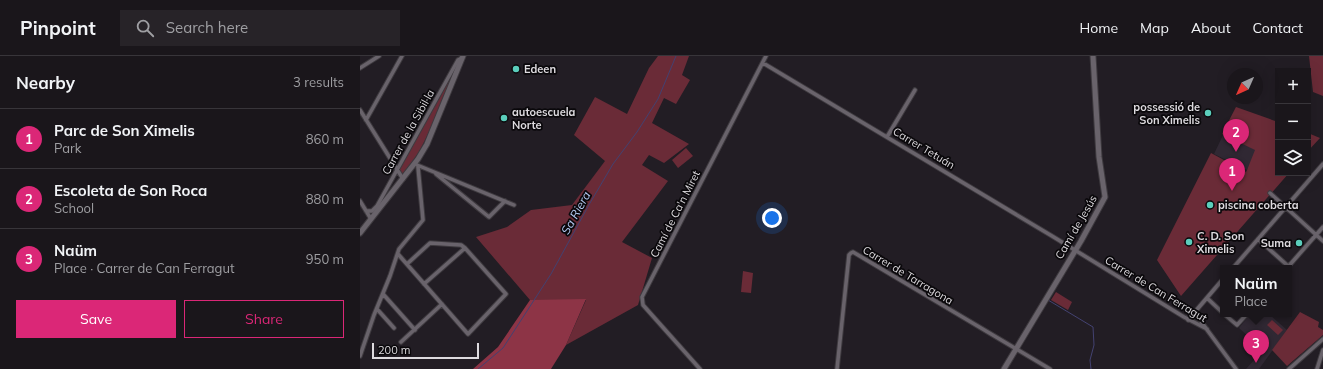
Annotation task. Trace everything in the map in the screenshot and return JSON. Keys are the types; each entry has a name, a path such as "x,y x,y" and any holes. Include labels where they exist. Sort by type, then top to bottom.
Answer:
{"street":[{"path":"360,68 380,56"},
{"path":"366,120 402,56"},
{"name":"Camí de Ca'n Miret","path":"700,369 643,305 642,297 766,56"},
{"name":"Camí de Jesús","path":"1004,369 1104,202 1105,197 1099,158 1093,56"},
{"path":"360,233 403,179 417,165 462,57"},
{"name":"Carrer de la Sibil·la","path":"366,212 372,211 376,206 458,60 462,57"},
{"name":"Carrer Tetuán","path":"762,63 1075,250"},
{"path":"887,137 915,90"},
{"path":"360,110 403,179"},
{"path":"1236,265 1323,164"},
{"path":"417,165 514,205"},
{"path":"360,356 399,249 423,220 417,165"},
{"path":"433,172 489,217 505,201"},
{"path":"1270,193 1323,241"},
{"path":"360,201 371,219"},
{"path":"1290,265 1323,227"},
{"path":"1258,239 1286,265"},
{"path":"398,254 468,334 506,294 461,245 430,243 407,264"},
{"path":"424,284 465,248"},
{"name":"Carrer de Can Ferragut","path":"1075,250 1188,320 1207,329"},
{"name":"Carrer de Tarragona","path":"837,369 849,255 853,252 1016,349"},
{"path":"1188,320 1220,283"},
{"path":"383,294 414,330"},
{"path":"1207,298 1220,309"},
{"path":"401,342 442,304"},
{"path":"377,309 394,328"},
{"name":"Carrer de Can Ferragut","path":"1194,312 1236,369"},
{"path":"1228,317 1237,325 1244,317"},
{"path":"1289,369 1323,339"},
{"path":"1016,349 1050,369"},
{"path":"1317,369 1323,350"}],"shaded area":[{"path":"658,56 689,56 682,75 690,80 676,104 664,98 652,123 689,144 664,163 649,155 642,165 668,181 622,242 652,258 638,305 566,345 586,300 530,300 476,237 507,227 531,210 572,205 605,161 574,135 595,97 627,114 649,68"},
{"path":"1309,56 1323,56 1323,96 1313,92"},
{"path":"454,70 433,124 419,152 402,176 398,171"},
{"path":"1236,107 1275,121 1275,176 1286,176 1181,296 1157,260 1211,153 1246,172 1255,150 1222,134"},
{"path":"1224,133 1257,149 1247,170 1214,154"},
{"path":"1311,134 1320,138 1311,148"},
{"path":"686,148 693,156 678,168 672,160"},
{"path":"743,271 753,273 751,293 741,292"},
{"path":"1056,292 1072,302 1068,310 1051,300"},
{"path":"586,299 566,345 551,369 473,369 498,347 530,300"},
{"path":"1300,312 1319,322 1318,327 1323,330 1323,335 1287,366 1272,350"},
{"path":"1248,317 1272,317 1287,330 1259,369 1246,369 1263,350 1239,328"},
{"path":"1272,320 1283,330 1278,335 1267,325"}],"waterway":[{"name":"Sa Riera","path":"478,369 503,348 551,274 613,164 637,132 658,99 676,56"},
{"path":"1048,300 1093,327 1094,345 1090,360 1091,369"}],"place":[{"name":"Edeen","path":"516,69"},
{"name":"possessió de Son Ximelis","path":"1208,113"},
{"name":"autoescuela Norte","path":"504,118"},
{"name":"Escoleta de Son Roca","path":"1236,152"},
{"name":"Parc de Son Ximelis","path":"1232,191"},
{"name":"piscina coberta","path":"1210,205"},
{"name":"C. D. Son Ximelis","path":"1189,242"},
{"name":"Suma","path":"1299,243"},
{"name":"Naüm","path":"1256,363"}]}
